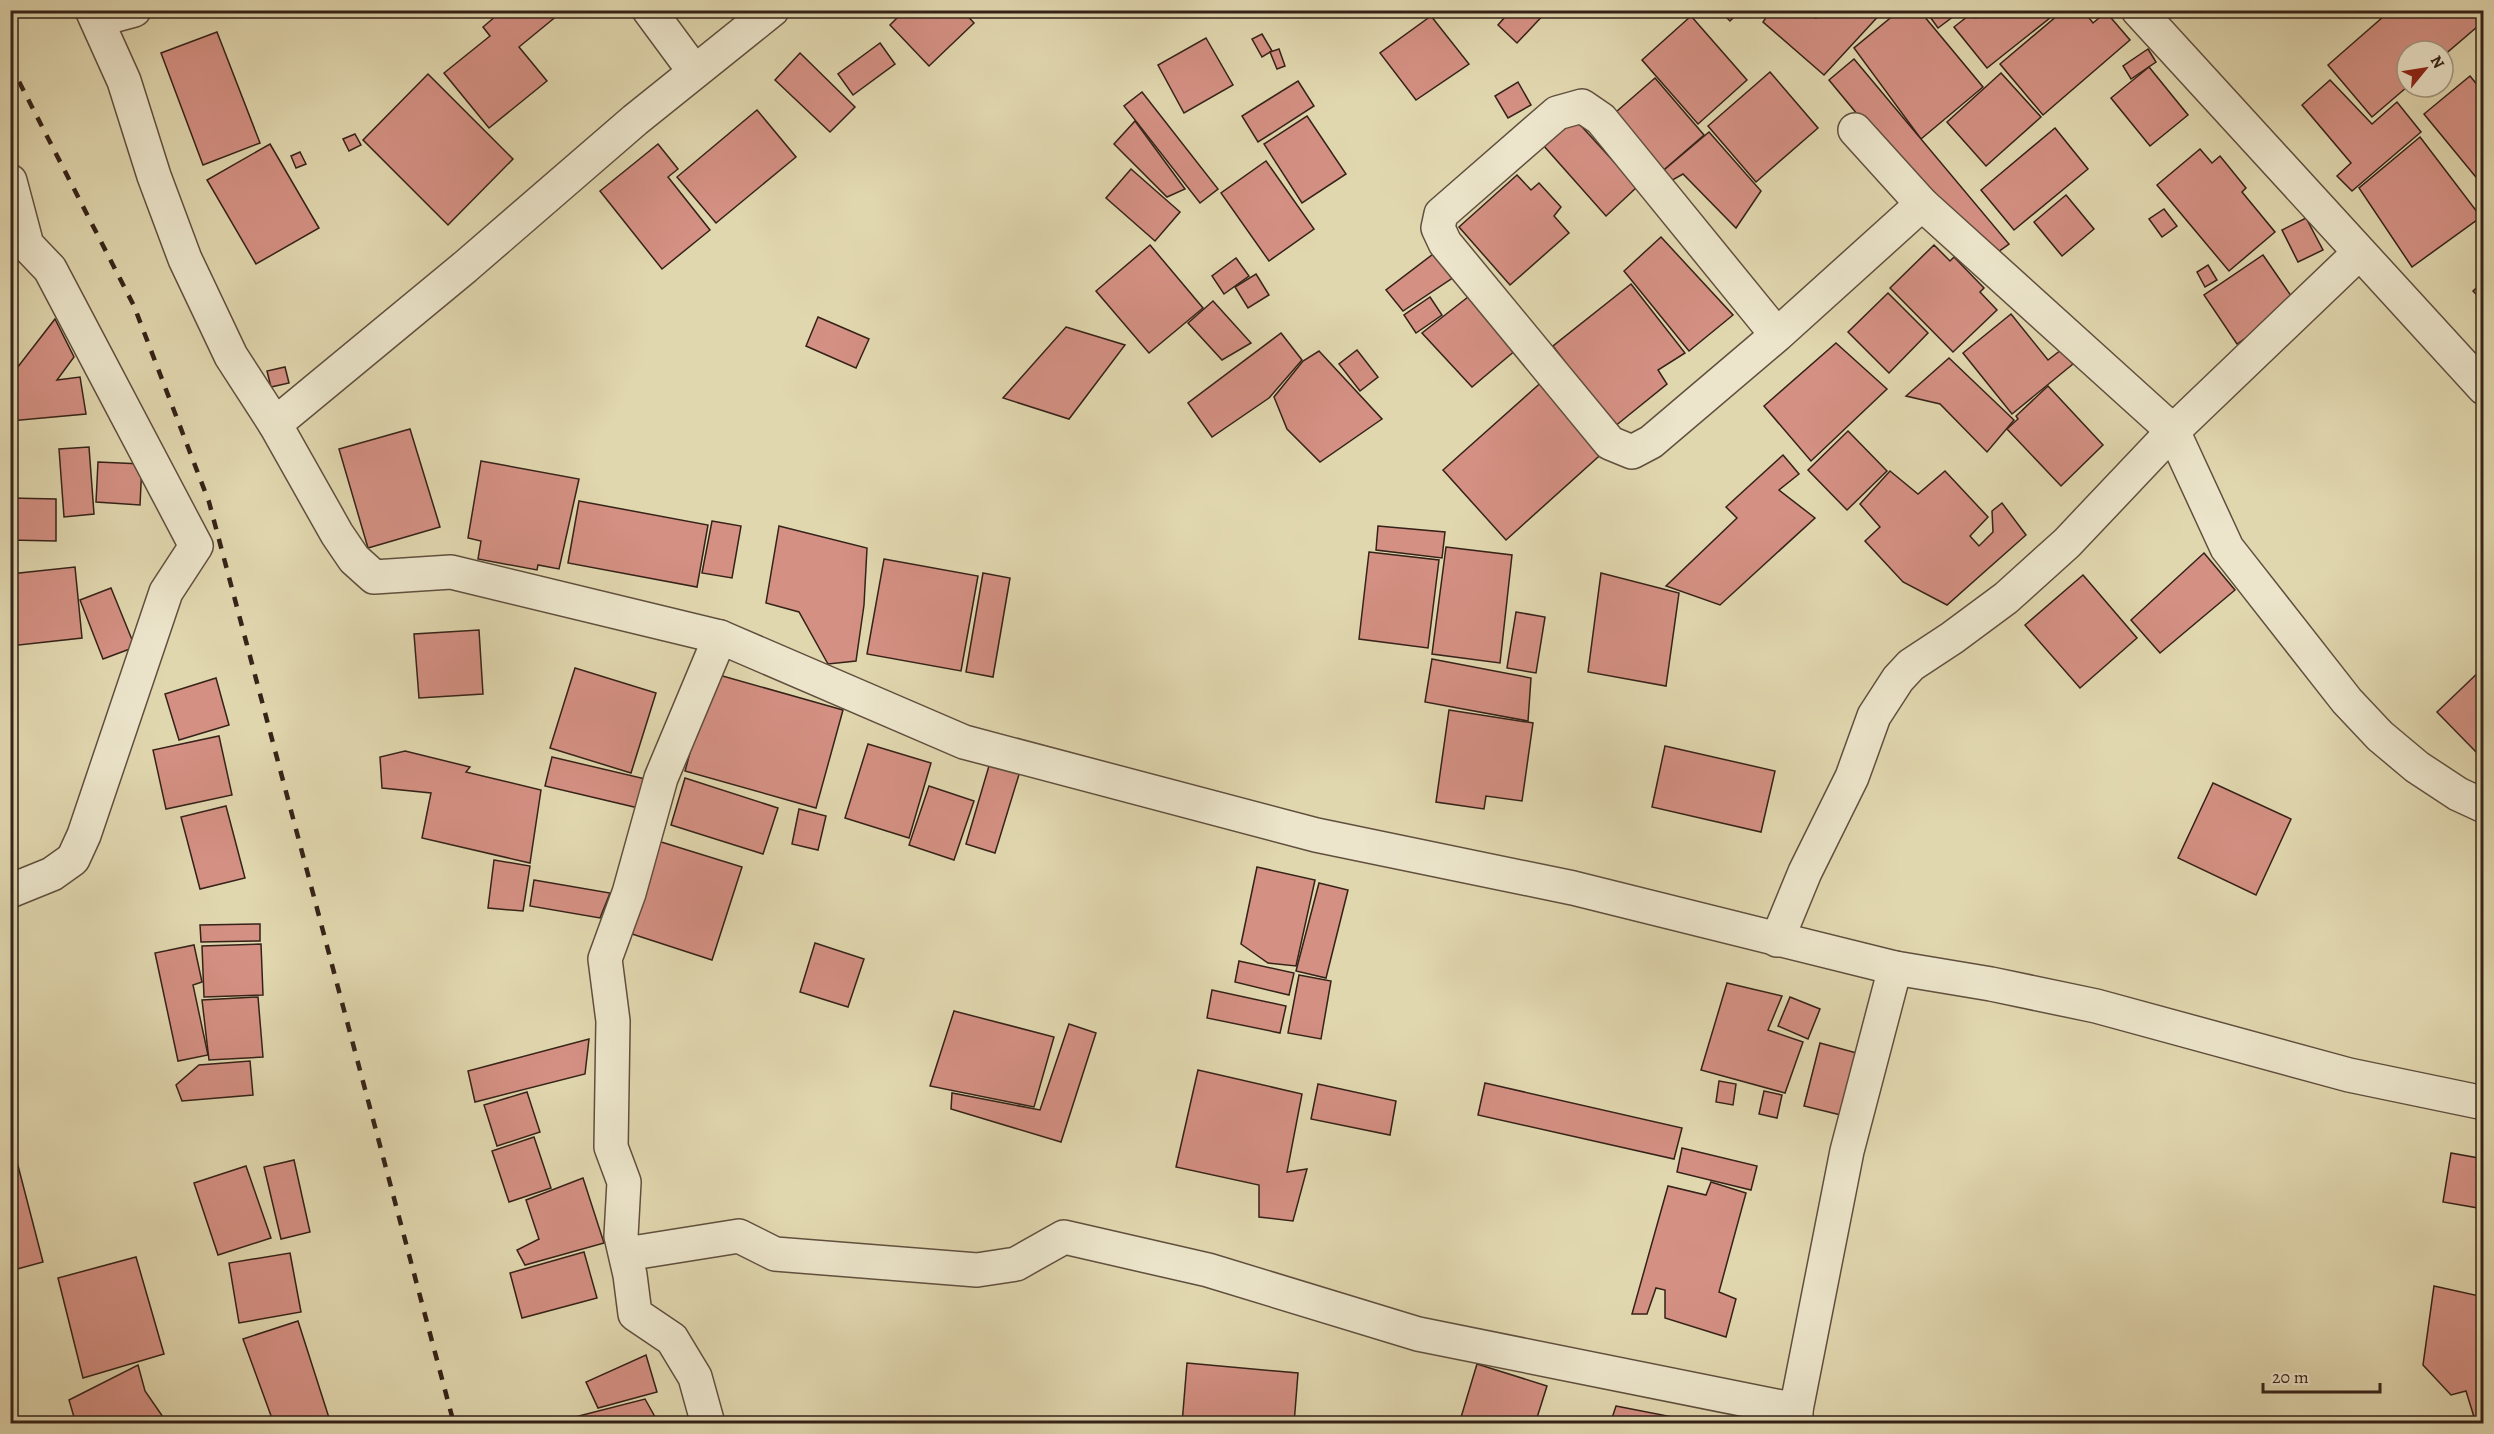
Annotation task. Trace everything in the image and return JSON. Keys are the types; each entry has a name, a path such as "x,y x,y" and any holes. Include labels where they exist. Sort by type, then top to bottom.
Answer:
{"street":[{"path":"134,10 94,15 124,81 154,176 184,259 231,356 275,424 337,534 354,559 374,577 451,572 720,637 963,742 1316,835 1574,888 1895,968 1991,984 2096,1006 2349,1076 2484,1103"},
{"path":"649,10 694,71"},
{"path":"275,424 465,267 694,71 772,10"},
{"path":"2138,10 2484,388"},
{"path":"1777,335 1601,119 1582,106 1557,113 1441,213 1438,228 1445,243 1610,443 1632,452 1651,442 1777,335 1922,204"},
{"path":"1855,130 1922,204 2173,431 2227,548 2347,700 2380,736 2417,767 2458,794 2484,806"},
{"path":"10,181 27,244 50,269 196,546 166,592 84,835 73,859 52,874 10,891"},
{"path":"1777,940 1805,872 1852,777 1874,716 1898,679 1911,665 2006,598 2067,543 2173,431 2359,253"},
{"path":"708,1424 695,1377 672,1339 635,1314 621,1236 624,1182 611,1147 613,1022 605,959 629,893 661,778 720,637"},
{"path":"626,1254 739,1236 775,1254 978,1270 1016,1264 1064,1237 1208,1270 1418,1334 1796,1417 1847,1151 1895,968"}],"building":[{"path":"503,10 564,10 519,47 547,81 489,128 444,73 490,36 483,27"},
{"path":"905,10 962,10 974,23 929,66 890,25"},
{"path":"1511,10 1548,10 1517,43 1498,25"},
{"path":"1719,10 1741,10 1730,21"},
{"path":"1771,10 1799,10 1816,18 1825,10 1884,10 1824,75 1763,22"},
{"path":"1900,10 1919,10 1983,87 1921,139 1854,48"},
{"path":"1925,10 1962,10 1938,28"},
{"path":"1985,10 2060,10 1987,68 1954,27 1972,13 1976,18"},
{"path":"2064,10 2083,10 2093,23 2106,12 2130,40 2043,115 2000,64"},
{"path":"2391,10 2484,10 2484,21 2455,46 2455,39 2395,39 2395,97 2372,117 2328,65"},
{"path":"1431,16 1469,64 1416,100 1380,53"},
{"path":"1691,16 1747,80 1698,124 1642,60"},
{"path":"217,32 260,143 203,165 161,53"},
{"path":"1262,34 1272,51 1262,57 1252,39"},
{"path":"1206,38 1233,85 1184,113 1158,65"},
{"path":"880,43 895,64 853,95 838,74"},
{"path":"1279,49 1285,66 1277,69 1270,52"},
{"path":"2148,49 2156,62 2131,79 2123,66"},
{"path":"800,53 855,107 830,132 775,80"},
{"path":"1854,59 2009,244 1987,260 1901,167 1829,80"},
{"path":"2149,67 2188,115 2150,146 2111,98"},
{"path":"1770,72 1818,128 1756,182 1708,126"},
{"path":"2001,73 2041,117 1986,166 1947,122"},
{"path":"428,74 513,159 448,225 363,140"},
{"path":"2470,76 2484,93 2484,187 2424,114 2442,99 2455,99 2455,88"},
{"path":"1655,78 1704,135 1658,175 1609,118"},
{"path":"2330,80 2372,124 2397,102 2421,132 2352,191 2337,176 2351,163 2302,105"},
{"path":"1298,81 1314,106 1258,142 1242,116"},
{"path":"1518,82 1531,105 1508,118 1495,96"},
{"path":"1142,92 1218,189 1200,203 1124,106"},
{"path":"757,110 796,157 716,223 677,177"},
{"path":"1307,116 1346,174 1302,203 1264,144"},
{"path":"1573,117 1637,187 1606,216 1543,145"},
{"path":"1135,121 1185,189 1167,197 1114,144"},
{"path":"2055,128 2088,169 2014,230 1981,190"},
{"path":"1709,132 1761,191 1736,228 1683,174 1669,182 1664,170"},
{"path":"355,134 361,145 349,151 343,139"},
{"path":"2420,137 2481,217 2412,267 2359,188"},
{"path":"270,144 319,228 256,264 207,180"},
{"path":"658,144 678,169 668,177 710,230 662,269 600,191"},
{"path":"2200,149 2212,163 2220,156 2246,188 2242,192 2275,232 2229,271 2157,185"},
{"path":"300,152 306,164 296,168 291,156"},
{"path":"1266,161 1314,229 1269,261 1221,193"},
{"path":"1131,169 1180,212 1155,241 1106,198"},
{"path":"1517,175 1531,190 1539,183 1561,207 1554,216 1569,233 1510,285 1459,227"},
{"path":"2066,195 2094,229 2062,256 2034,222"},
{"path":"2164,209 2177,226 2162,237 2149,219"},
{"path":"2306,218 2323,250 2298,262 2282,230"},
{"path":"1661,237 1733,315 1689,351 1624,271"},
{"path":"1150,245 1203,308 1149,353 1096,291"},
{"path":"1934,245 1950,261 1954,257 1984,288 1980,292 1997,310 1953,352 1890,288"},
{"path":"1441,248 1463,271 1403,311 1386,290"},
{"path":"2263,255 2296,303 2237,344 2204,295"},
{"path":"1236,258 1249,276 1224,294 1212,276"},
{"path":"2208,265 2217,280 2205,287 2197,272"},
{"path":"1256,274 1269,295 1248,308 1235,287"},
{"path":"2484,281 2484,302 2473,291"},
{"path":"1631,284 1685,353 1658,370 1667,384 1614,427 1553,346"},
{"path":"1477,290 1523,344 1472,387 1422,333"},
{"path":"1888,293 1928,333 1889,373 1848,332"},
{"path":"1430,297 1442,315 1416,333 1404,315"},
{"path":"1213,301 1251,343 1222,360 1188,323"},
{"path":"2011,314 2048,360 2061,350 2073,364 2012,414 1963,353"},
{"path":"818,317 869,339 856,368 806,346"},
{"path":"55,319 74,357 57,380 80,377 86,414 10,421 10,377"},
{"path":"1066,327 1125,345 1069,419 1003,398"},
{"path":"1281,333 1302,360 1269,398 1212,437 1188,403"},
{"path":"1836,343 1887,389 1811,461 1764,406"},
{"path":"1357,350 1378,377 1360,391 1339,364"},
{"path":"1319,351 1382,419 1320,462 1287,429 1274,397 1303,361"},
{"path":"1949,358 2014,420 1987,452 1940,404 1906,396"},
{"path":"285,367 289,383 271,387 267,371"},
{"path":"1545,379 1607,449 1506,540 1443,470"},
{"path":"2048,386 2103,445 2061,486 2007,429 2018,419 2016,416"},
{"path":"410,429 440,527 368,548 339,449"},
{"path":"1848,431 1887,471 1847,510 1808,470"},
{"path":"89,447 94,514 64,517 59,449"},
{"path":"1783,455 1799,474 1779,490 1815,518 1720,605 1666,586 1737,518 1726,507"},
{"path":"481,461 579,479 559,569 538,565 537,570 478,559 481,541 468,538"},
{"path":"98,462 142,464 140,505 96,502"},
{"path":"1890,471 1918,494 1945,471 1988,517 1970,536 1979,546 1993,532 1992,511 2002,503 2026,535 1947,605 1903,582 1865,541 1880,527 1860,504"},
{"path":"10,498 56,499 56,541 10,540"},
{"path":"579,501 708,525 697,587 568,563"},
{"path":"712,521 741,526 732,578 702,573"},
{"path":"779,526 867,548 864,605 856,661 828,664 799,612 766,603"},
{"path":"1378,526 1445,532 1442,558 1376,550"},
{"path":"1446,547 1512,555 1500,663 1432,654"},
{"path":"1369,552 1439,560 1428,648 1359,639"},
{"path":"2204,553 2235,590 2160,653 2131,620"},
{"path":"884,559 978,576 961,671 867,654"},
{"path":"75,567 82,638 10,646 10,574"},
{"path":"983,573 1010,578 993,677 966,672"},
{"path":"1601,573 1679,593 1666,686 1588,672"},
{"path":"2083,575 2137,638 2080,688 2025,625"},
{"path":"111,588 135,647 103,659 80,600"},
{"path":"1516,612 1545,617 1536,673 1507,668"},
{"path":"479,630 483,694 419,698 414,634"},
{"path":"1432,659 1531,678 1528,721 1425,702"},
{"path":"2484,667 2484,749 2478,754 2437,712"},
{"path":"575,668 656,693 631,773 550,748"},
{"path":"712,673 843,710 816,808 685,771"},
{"path":"216,678 229,725 179,740 165,694"},
{"path":"1449,710 1533,723 1522,801 1486,796 1484,809 1436,802"},
{"path":"219,736 232,795 166,809 153,750"},
{"path":"868,744 931,763 909,838 845,818"},
{"path":"1665,746 1775,771 1761,832 1652,807"},
{"path":"405,751 470,767 466,772 541,790 530,863 422,838 431,793 382,788 380,757"},
{"path":"552,757 654,781 647,810 545,786"},
{"path":"2484,757 2484,772 2477,765"},
{"path":"991,759 1021,768 995,853 966,844"},
{"path":"685,778 778,808 763,854 671,825"},
{"path":"2213,783 2291,819 2256,895 2178,858"},
{"path":"929,786 974,801 954,860 909,845"},
{"path":"226,806 245,878 200,889 181,817"},
{"path":"799,809 826,816 818,850 792,844"},
{"path":"658,841 742,867 712,960 629,933"},
{"path":"494,860 530,866 523,911 488,908"},
{"path":"1257,867 1315,880 1296,966 1268,963 1241,944"},
{"path":"534,880 610,893 600,918 530,906"},
{"path":"1319,883 1348,890 1326,978 1296,971"},
{"path":"260,924 260,941 201,942 200,925"},
{"path":"815,943 864,959 848,1007 800,992"},
{"path":"261,944 263,995 204,997 202,946"},
{"path":"194,945 202,982 193,985 208,1055 178,1061 155,953"},
{"path":"1239,961 1294,973 1289,995 1235,982"},
{"path":"1299,975 1331,981 1321,1039 1288,1033"},
{"path":"1727,983 1782,996 1768,1030 1803,1042 1785,1093 1701,1070"},
{"path":"1212,990 1286,1006 1280,1033 1207,1018"},
{"path":"258,997 263,1057 209,1060 202,1000"},
{"path":"1790,997 1820,1009 1808,1039 1778,1026"},
{"path":"954,1011 1054,1037 1034,1107 930,1086"},
{"path":"1069,1024 1096,1033 1061,1142 951,1109 952,1093 1040,1110"},
{"path":"589,1039 585,1074 475,1102 468,1071"},
{"path":"1820,1043 1864,1055 1849,1117 1804,1106"},
{"path":"250,1061 253,1095 182,1101 176,1085 199,1065"},
{"path":"1198,1070 1302,1094 1287,1172 1307,1169 1293,1221 1259,1217 1259,1185 1176,1167"},
{"path":"1719,1081 1736,1084 1733,1105 1716,1102"},
{"path":"1485,1083 1682,1128 1674,1159 1478,1115"},
{"path":"1318,1084 1396,1101 1390,1135 1311,1119"},
{"path":"1764,1091 1782,1095 1777,1118 1759,1114"},
{"path":"527,1092 540,1132 497,1146 484,1105"},
{"path":"534,1137 551,1188 509,1202 492,1151"},
{"path":"1682,1148 1757,1166 1751,1190 1677,1172"},
{"path":"2451,1153 2484,1159 2484,1209 2443,1202"},
{"path":"16,1158 43,1262 10,1271 10,1160"},
{"path":"294,1160 310,1232 281,1239 264,1167"},
{"path":"246,1166 271,1238 218,1255 194,1183"},
{"path":"583,1178 604,1243 525,1265 517,1250 539,1239 526,1200"},
{"path":"1711,1182 1746,1193 1719,1292 1736,1299 1726,1337 1665,1318 1665,1290 1656,1288 1647,1314 1632,1314 1668,1186 1706,1195"},
{"path":"584,1252 597,1298 522,1318 510,1273"},
{"path":"290,1253 301,1312 239,1323 229,1263"},
{"path":"136,1257 164,1354 83,1378 58,1278"},
{"path":"2434,1286 2484,1297 2484,1417 2474,1417 2466,1391 2451,1395 2423,1365"},
{"path":"298,1321 331,1424 274,1424 243,1339"},
{"path":"646,1355 657,1392 598,1408 586,1382"},
{"path":"1187,1363 1298,1373 1294,1424 1182,1424"},
{"path":"1477,1364 1547,1386 1535,1424 1459,1424"},
{"path":"138,1365 145,1391 163,1417 148,1424 76,1424 69,1400"},
{"path":"645,1399 659,1424 574,1424 571,1418"},
{"path":"1616,1406 1683,1419 1682,1424 1610,1424"}],"railway":[{"path":"10,64 134,306 209,502 454,1424"}]}
